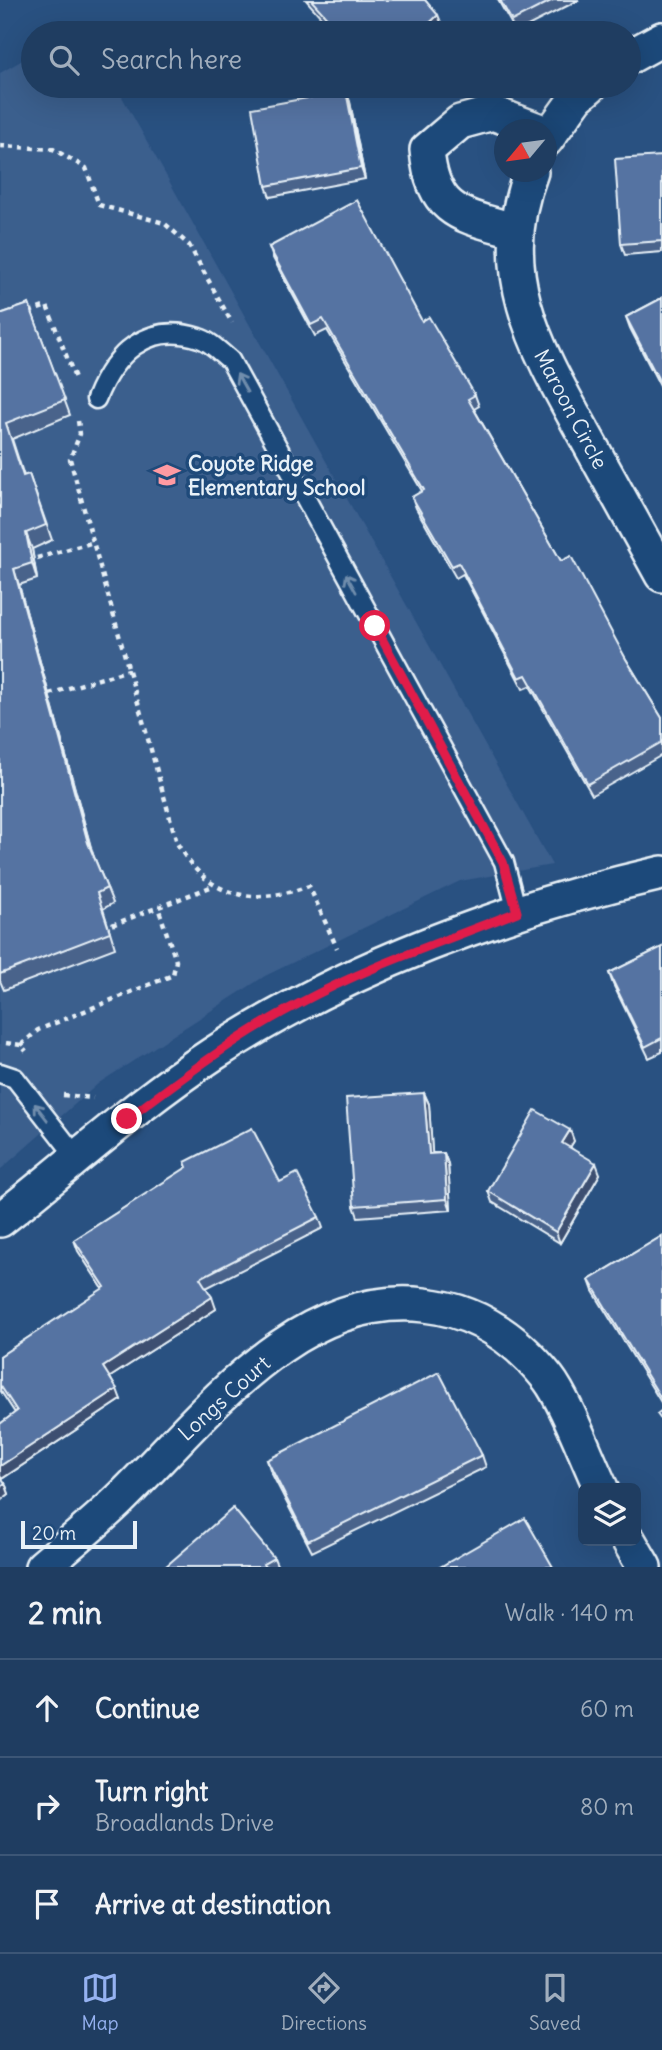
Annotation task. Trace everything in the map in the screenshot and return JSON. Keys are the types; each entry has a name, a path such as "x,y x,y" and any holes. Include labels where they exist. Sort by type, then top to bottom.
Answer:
{"street":[{"path":"641,50 662,38"},
{"path":"557,120 576,98"},
{"path":"508,119 493,113 460,122 427,150 434,183 446,204 458,215 517,232"},
{"name":"Maroon Circle","path":"529,182 517,232 517,276 527,323 545,363 662,575"},
{"path":"0,1220 212,1055 300,1002 412,953 517,912 599,887 662,873"},
{"name":"Longs Court","path":"45,1566 117,1501 212,1405 262,1360 320,1323 363,1307 405,1303 445,1307 484,1322 520,1346 550,1381 599,1483"},
{"path":"632,1546 644,1567"}],"lane":[{"path":"96,399 107,371 131,346 166,332 202,338 230,360 503,862 517,912"},
{"path":"0,1073 15,1078 78,1159"}],"path":[{"path":"23,314 47,306 78,386"},
{"path":"77,417 80,434 70,458 177,843 189,865 214,886 243,897 279,897 309,886 337,948"},
{"path":"37,558 94,542"},
{"path":"49,694 129,670"},
{"path":"113,925 214,886"},
{"path":"21,1045 38,1030 173,975 176,961 158,907"}],"shaded area":[{"name":"Coyote Ridge Elementary School","path":"21,61 21,98 123,98 552,865 460,881 265,976 99,1083 0,1170 0,73"}],"building":[{"path":"311,0 425,0 438,15 432,21 330,21"},
{"path":"500,0 553,0 512,21"},
{"path":"307,98 347,98 361,168 266,186 252,108"},
{"path":"662,156 662,241 621,244 615,159"},
{"path":"357,200 422,321 429,317 475,395 468,399 561,561 571,556 626,659 662,718 662,742 588,784 526,675 519,678 459,563 452,566 412,497 424,490 323,319 311,325 269,247"},
{"path":"662,298 662,386 626,317"},
{"path":"29,304 65,400 6,423 23,476 29,474 46,525 26,533 32,563 14,569 88,843 107,888 97,893 110,932 0,974 0,314"},
{"path":"662,947 662,1038 645,1047 609,973"},
{"path":"424,1093 429,1154 444,1153 447,1199 354,1206 346,1098"},
{"path":"535,1110 570,1130 562,1143 596,1163 556,1232 488,1191"},
{"path":"252,1128 280,1182 297,1173 319,1217 200,1278 212,1297 103,1367 117,1389 0,1466 0,1424 17,1411 0,1385 0,1356 105,1287 74,1240 187,1167 185,1162"},
{"path":"662,1236 662,1400 589,1280"},
{"path":"439,1372 482,1455 308,1541 267,1460"},
{"path":"233,1508 274,1558 263,1564 265,1567 165,1567"},
{"path":"525,1518 553,1567 440,1567"}],"place":[{"name":"Coyote Ridge Elementary School","path":"167,475"}],"route":[{"path":"127,1119 212,1055 300,1002 412,953 517,912 503,862 375,626"}]}
